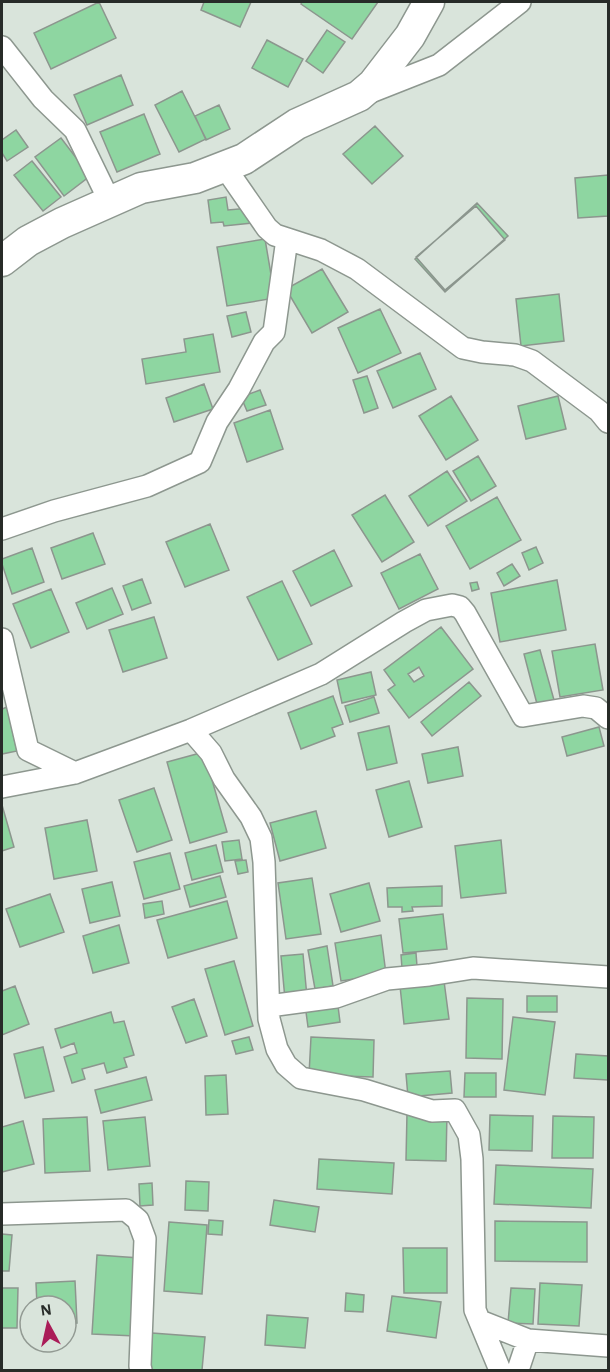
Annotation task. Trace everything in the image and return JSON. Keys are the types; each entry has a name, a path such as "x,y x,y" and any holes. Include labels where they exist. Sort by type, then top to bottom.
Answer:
{"street":[{"path":"359,96 373,84 404,44 429,2"},
{"path":"2,261 28,241 62,223 141,188 195,178 244,159 297,124 359,96 439,65 520,2"},
{"path":"2,47 43,99 75,130 110,202"},
{"path":"224,166 267,228 275,235 321,250 357,269 463,348 515,355 532,361 599,411 609,423"},
{"path":"2,529 54,511 147,486 200,462 217,422 239,389 264,342 274,332 287,239"},
{"path":"2,787 75,773 191,730 321,674 426,610 452,605 460,607 465,613 523,716 583,706 596,708 609,718"},
{"path":"2,639 28,750 75,773"},
{"path":"191,730 211,753 224,778 251,817 261,838 264,862 269,1019 277,1049 286,1065 301,1078 364,1090 432,1111 455,1110 469,1135 472,1159 475,1310 500,1371"},
{"path":"269,1006 336,997 387,979 473,968 609,977"},
{"path":"2,1214 126,1210 138,1220 146,1239 141,1371"},
{"path":"480,1321 528,1340 609,1347"},
{"path":"518,1371 528,1340"}],"building":[{"path":"99,2 116,38 51,69 34,33"},
{"path":"204,2 251,2 240,27 201,10"},
{"path":"302,2 378,2 352,39 301,4"},
{"path":"327,30 345,42 323,73 306,61"},
{"path":"267,40 303,59 288,87 252,68"},
{"path":"121,75 133,105 87,125 74,95"},
{"path":"182,91 206,139 179,152 155,105"},
{"path":"219,105 230,129 206,140 195,116"},
{"path":"144,114 160,154 117,172 100,132"},
{"path":"375,126 403,156 372,184 343,154"},
{"path":"16,130 28,147 7,161 2,153 2,140"},
{"path":"61,138 90,176 64,196 35,157"},
{"path":"32,161 61,197 43,211 14,175"},
{"path":"608,175 608,216 578,218 575,178"},
{"path":"226,197 228,210 250,208 252,223 224,226 223,222 211,223 208,200"},
{"path":"477,203 508,236 445,292 415,259"},
{"path":"476,206 505,240 445,290 416,257"},
{"path":"265,239 275,298 227,306 217,247"},
{"path":"322,269 348,312 312,333 286,289"},
{"path":"559,294 564,341 521,346 516,299"},
{"path":"380,309 401,353 358,373 338,328"},
{"path":"246,312 251,332 232,337 227,316"},
{"path":"213,334 220,372 146,384 142,359 186,352 184,339"},
{"path":"420,353 436,389 393,408 377,371"},
{"path":"367,376 378,408 364,413 353,380"},
{"path":"204,384 213,409 174,422 166,398"},
{"path":"260,390 266,405 247,411 241,397"},
{"path":"451,396 478,440 446,460 419,416"},
{"path":"558,396 566,429 526,439 518,406"},
{"path":"270,410 283,449 247,462 234,423"},
{"path":"478,456 496,486 471,501 453,471"},
{"path":"447,471 467,501 428,526 409,496"},
{"path":"385,495 414,542 382,562 352,515"},
{"path":"497,497 521,540 470,569 446,526"},
{"path":"210,524 229,570 185,587 166,542"},
{"path":"93,533 105,564 62,579 51,548"},
{"path":"536,547 543,563 529,570 522,553"},
{"path":"32,548 44,582 12,594 2,559"},
{"path":"334,550 352,586 311,606 293,571"},
{"path":"420,554 438,589 399,609 381,573"},
{"path":"512,564 520,576 504,586 497,573"},
{"path":"142,579 151,603 132,610 123,586"},
{"path":"557,580 566,630 500,642 491,593"},
{"path":"282,581 312,644 278,660 247,597"},
{"path":"477,582 479,589 472,591 470,583"},
{"path":"112,588 123,614 87,629 76,603"},
{"path":"51,589 69,632 31,648 13,604"},
{"path":"154,617 167,658 123,672 109,630"},
{"path":"441,627 473,669 409,718 388,690 395,685 384,670","holes":["419,667 424,676 414,682 408,674"]},
{"path":"595,644 603,690 560,697 552,651"},
{"path":"540,650 554,700 537,704 524,654"},
{"path":"371,672 376,695 342,703 337,680"},
{"path":"469,682 481,696 432,736 421,722"},
{"path":"333,696 343,724 332,728 335,736 301,749 288,713"},
{"path":"374,697 379,713 350,722 345,706"},
{"path":"7,707 17,751 2,754 2,709"},
{"path":"389,726 397,763 367,770 358,733"},
{"path":"599,727 604,746 567,756 562,737"},
{"path":"458,747 463,776 428,783 422,754"},
{"path":"204,752 227,832 190,843 167,762"},
{"path":"409,781 422,827 389,837 376,790"},
{"path":"154,788 172,840 137,852 119,800"},
{"path":"2,805 14,847 2,851"},
{"path":"316,811 326,848 280,861 270,823"},
{"path":"87,820 97,871 54,879 45,828"},
{"path":"239,840 242,859 225,861 222,842"},
{"path":"501,840 506,893 461,898 455,846"},
{"path":"216,845 223,872 192,880 185,853"},
{"path":"170,853 180,889 144,899 134,862"},
{"path":"246,860 248,872 238,874 235,861"},
{"path":"220,876 226,897 190,907 184,886"},
{"path":"312,878 321,934 286,939 278,883"},
{"path":"112,882 120,916 90,923 82,889"},
{"path":"369,883 380,921 341,932 330,894"},
{"path":"442,886 442,906 412,907 413,911 402,912 402,907 388,907 387,888"},
{"path":"50,894 64,932 20,947 6,909"},
{"path":"162,901 164,914 145,918 143,904"},
{"path":"227,901 237,938 168,958 157,920"},
{"path":"443,914 447,949 403,953 399,919"},
{"path":"119,925 129,963 93,973 83,936"},
{"path":"381,935 386,974 341,981 335,943"},
{"path":"327,946 333,986 315,989 308,950"},
{"path":"416,953 417,966 402,968 401,955"},
{"path":"303,954 307,997 285,999 281,956"},
{"path":"234,961 253,1026 225,1035 205,969"},
{"path":"444,981 449,1019 404,1024 400,986"},
{"path":"15,986 29,1024 2,1035 2,991"},
{"path":"527,996 557,996 557,1012 527,1012"},
{"path":"467,998 503,999 502,1059 466,1058"},
{"path":"194,999 207,1036 186,1043 172,1007"},
{"path":"338,1006 340,1022 308,1027 306,1012"},
{"path":"111,1012 114,1023 124,1021 134,1055 124,1058 127,1067 107,1073 104,1063 82,1069 85,1079 72,1083 64,1057 77,1053 74,1043 61,1048 55,1029"},
{"path":"513,1017 555,1022 545,1095 504,1090"},
{"path":"249,1037 253,1050 236,1054 232,1041"},
{"path":"311,1037 374,1040 373,1077 309,1075"},
{"path":"43,1047 54,1091 25,1098 14,1054"},
{"path":"576,1054 608,1056 608,1080 574,1078"},
{"path":"450,1071 452,1093 408,1097 406,1074"},
{"path":"465,1073 496,1073 496,1097 464,1097"},
{"path":"226,1075 228,1114 206,1115 205,1076"},
{"path":"146,1077 152,1100 101,1113 95,1090"},
{"path":"407,1113 447,1113 446,1161 406,1160"},
{"path":"490,1115 533,1116 532,1151 489,1150"},
{"path":"553,1116 594,1117 593,1158 552,1158"},
{"path":"87,1117 90,1171 45,1173 43,1119"},
{"path":"145,1117 150,1166 108,1170 103,1121"},
{"path":"23,1121 34,1164 2,1172 2,1127"},
{"path":"319,1159 394,1163 392,1194 317,1189"},
{"path":"496,1165 593,1169 591,1208 494,1204"},
{"path":"186,1181 209,1182 208,1211 185,1210"},
{"path":"152,1183 153,1205 140,1206 139,1184"},
{"path":"274,1200 319,1207 315,1232 270,1225"},
{"path":"209,1220 223,1221 222,1235 208,1234"},
{"path":"495,1221 587,1222 587,1262 495,1261"},
{"path":"169,1222 207,1225 202,1294 164,1291"},
{"path":"2,1234 12,1235 9,1271 2,1271"},
{"path":"403,1248 447,1248 447,1293 404,1293"},
{"path":"97,1255 140,1258 135,1336 92,1334"},
{"path":"75,1281 76,1294 36,1294 36,1283"},
{"path":"540,1283 582,1285 579,1326 538,1324"},
{"path":"2,1288 18,1288 17,1328 2,1328"},
{"path":"511,1288 535,1289 533,1324 508,1323"},
{"path":"346,1293 364,1295 363,1312 345,1311"},
{"path":"392,1296 441,1302 436,1338 387,1331"},
{"path":"267,1315 308,1318 305,1348 265,1345"},
{"path":"152,1333 205,1337 202,1370 149,1370"}]}
